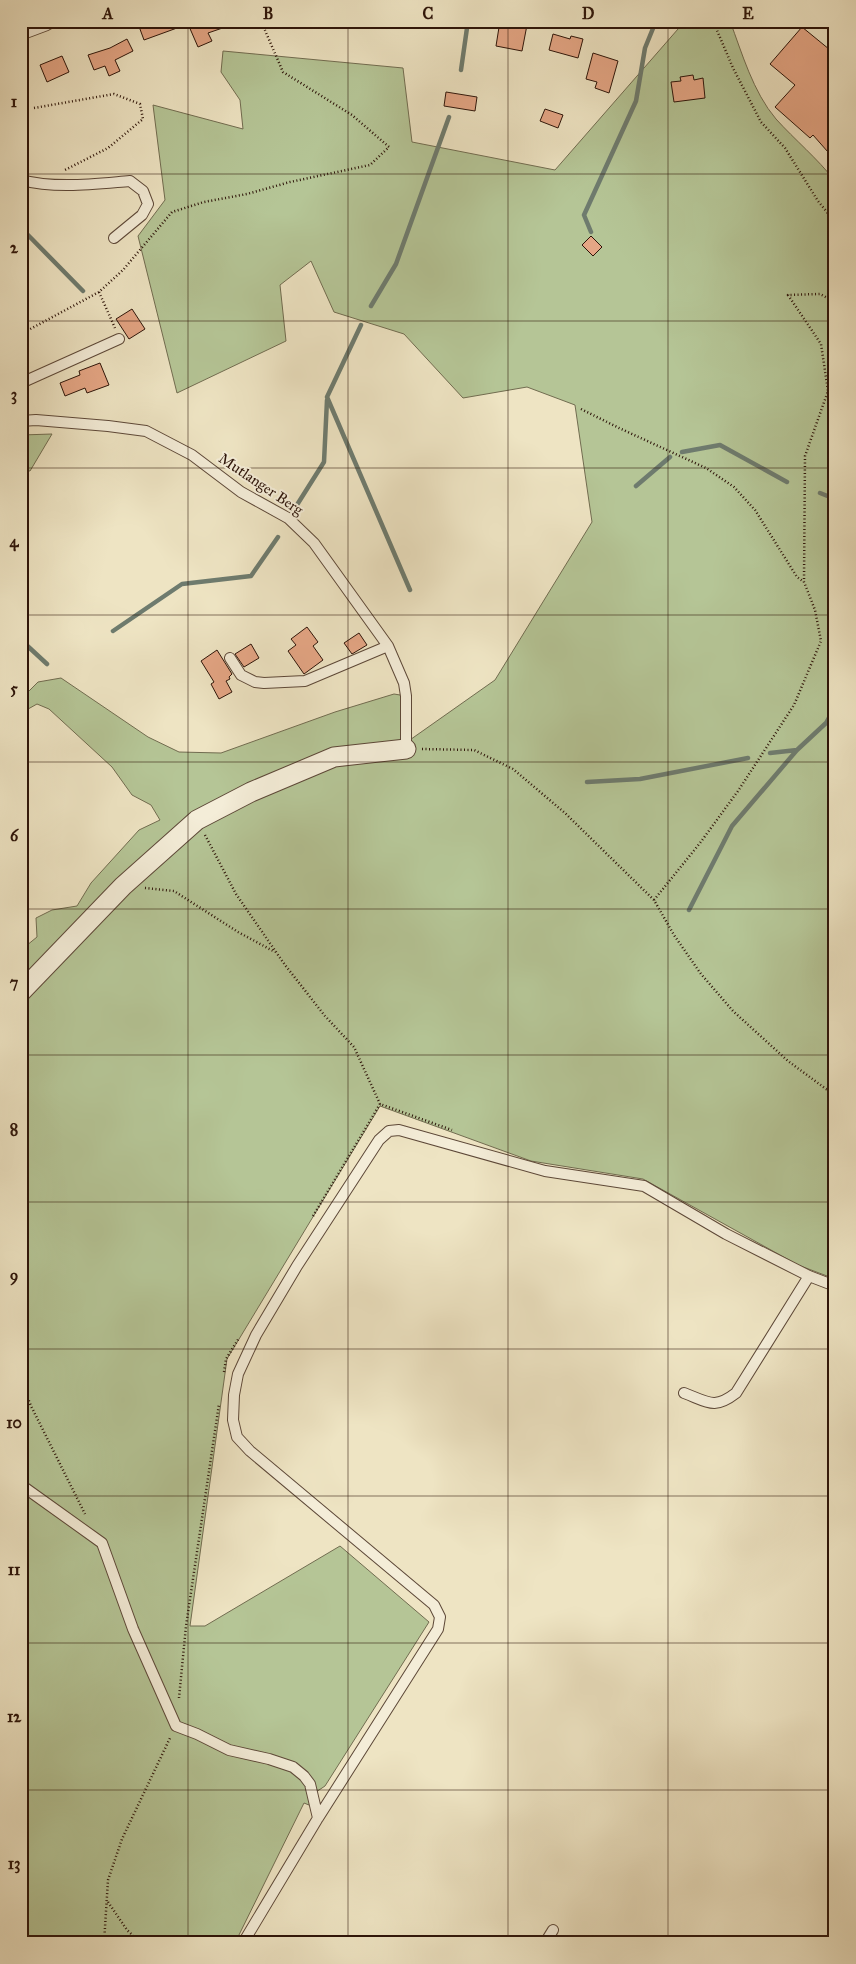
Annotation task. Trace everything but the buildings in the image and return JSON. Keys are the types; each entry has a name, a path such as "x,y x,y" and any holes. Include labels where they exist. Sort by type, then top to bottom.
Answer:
{"street":[{"path":"21,30 45,21"},
{"path":"21,992 123,886 197,820 251,792 334,757 406,749"}],"lane":[{"path":"21,180 38,184 97,184 130,181 143,191 148,204 142,216 114,238"},
{"path":"21,383 119,339"},
{"name":"Mutlanger Berg","path":"21,421 36,420 146,431 192,455 242,492 288,518 314,543 388,646 404,683 406,696 406,749"},
{"path":"230,658 241,675 255,682 264,684 305,681 388,646"},
{"path":"243,1943 318,1818 438,1629 440,1616 434,1605 250,1451 238,1437 233,1420 234,1395 238,1374 256,1335 297,1266 379,1140 389,1131 399,1130 546,1171 644,1186 726,1234 809,1276 835,1286"},
{"path":"684,1393 710,1403 724,1402 736,1393 809,1276"},
{"path":"21,1485 102,1543 133,1629 176,1726 229,1750 269,1759 293,1767 310,1784 318,1818"},
{"path":"545,1943 553,1930"}],"path":[{"path":"21,334 99,292 123,270 172,212 204,202 247,194 290,182 370,165 389,147 352,115 282,72 261,21"},
{"path":"713,21 733,68 761,122 785,148 818,201 835,222"},
{"path":"34,108 114,94 140,104 144,119 108,148 38,184"},
{"path":"99,292 119,339"},
{"path":"654,900 733,798 794,705 821,641 815,610 804,582 805,456 828,391 821,344 788,295 820,294 835,302"},
{"path":"582,408 619,428 706,468 734,487 755,510 797,577 804,582"},
{"path":"406,749 474,750 513,769 565,813 654,900 695,966 732,1011 788,1061 826,1089 835,1092"},
{"path":"197,820 236,894 276,953 325,1016 354,1047 380,1104 460,1133"},
{"path":"123,886 174,891 238,932 276,953"},
{"path":"308,1223 380,1104"},
{"path":"223,1379 226,1359 242,1334"},
{"path":"21,1381 30,1406 87,1518"},
{"path":"178,1699 186,1626 220,1399"},
{"path":"104,1943 108,1880 122,1839 176,1726"},
{"path":"107,1901 127,1930 141,1943"}],"green space":[{"path":"685,21 730,21 749,72 768,108 776,119 835,181 835,1279 798,1265 643,1179 531,1161 380,1106 227,1359 190,1626 205,1626 340,1546 429,1622 325,1786 313,1794 309,1805 304,1803 235,1943 21,1943 21,950 37,937 36,918 52,910 77,906 91,883 139,830 160,820 151,805 132,795 112,767 49,709 37,704 21,713 21,699 38,682 61,678 148,737 179,752 221,753 335,712 394,694 406,696 407,742 495,680 592,522 575,405 527,387 463,398 404,334 334,312 311,261 280,285 286,341 177,393 138,236 165,200 153,105 243,129 240,100 221,72 223,51 403,68 412,142 555,170"},
{"path":"52,434 30,471 21,470 21,435"}],"waterway":[{"path":"461,70 468,21"},
{"path":"591,232 584,215 636,101 645,48 656,21"},
{"path":"371,306 396,264 449,117"},
{"path":"21,218 27,234 83,291"},
{"path":"361,325 327,397 410,590"},
{"path":"295,508 324,462 327,400"},
{"path":"682,452 720,445 787,482"},
{"path":"636,486 670,457"},
{"path":"820,493 835,499"},
{"path":"113,631 182,584 251,576 278,537"},
{"path":"21,640 47,664"},
{"path":"689,910 732,826 797,750 826,723 835,707"},
{"path":"770,753 797,750"},
{"path":"587,782 640,779 748,758"}]}
